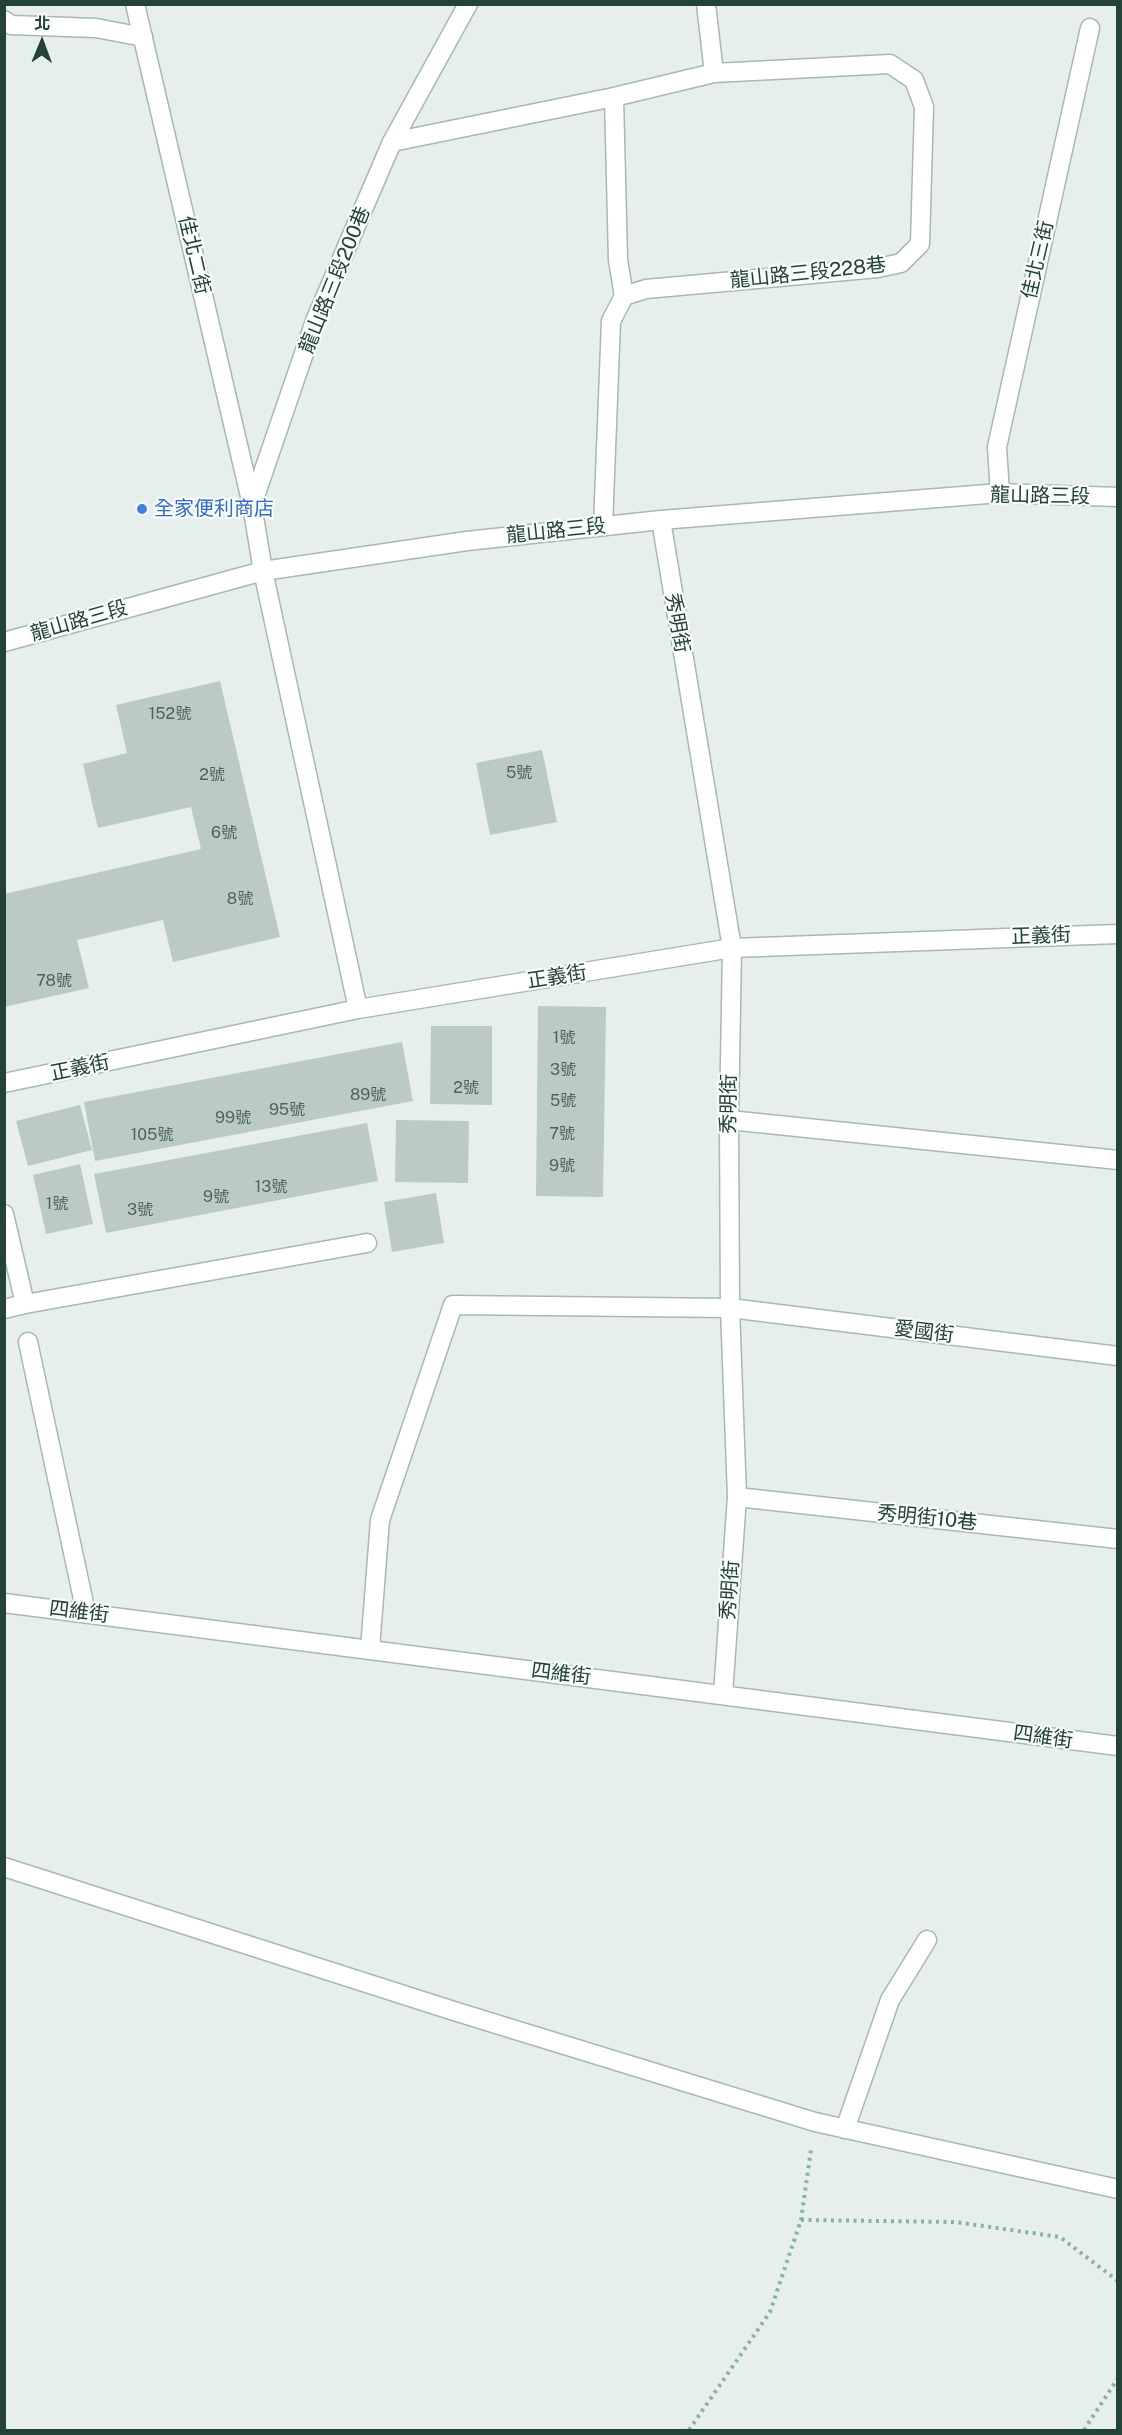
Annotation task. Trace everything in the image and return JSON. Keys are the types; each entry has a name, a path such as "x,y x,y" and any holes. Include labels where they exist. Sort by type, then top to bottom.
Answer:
{"street":[{"name":"佳北二街","path":"135,4 252,506"},
{"name":"龍山路三段200巷","path":"358,1009 263,571 252,506 315,321 392,142 468,4"},
{"path":"706,4 714,73"},
{"path":"4,20 11,25 96,28 143,37"},
{"name":"佳北三街","path":"1000,493 996,447 1090,28"},
{"name":"龍山路三段228巷","path":"392,142 614,97 714,73 890,64 914,80 924,107 920,244 902,263 878,268 646,289 624,296"},
{"path":"603,526 611,321 624,296 618,260 614,97"},
{"name":"龍山路三段","path":"4,642 263,571 466,541 661,520 1000,493 1118,497"},
{"name":"秀明街","path":"661,520 732,948 729,1120 730,1308 737,1497 723,1694"},
{"name":"正義街","path":"4,1083 358,1009 732,948 1118,934"},
{"path":"729,1120 1118,1160"},
{"path":"4,1214 25,1304"},
{"path":"4,1309 367,1243"},
{"name":"愛國街","path":"370,1649 380,1520 453,1305 730,1308 1118,1356"},
{"path":"28,1342 86,1613"},
{"name":"秀明街10巷","path":"737,1497 1118,1539"},
{"name":"四維街","path":"4,1603 1118,1746"},
{"path":"4,1867 457,2012 815,2122 1118,2189"},
{"path":"845,2129 890,2000 927,1940"}],"path":[{"path":"689,2430 770,2312 801,2220 815,2122"},
{"path":"801,2220 955,2222 1060,2237 1118,2281"},
{"path":"1084,2430 1118,2378"}],"building":[{"path":"220,681 280,937 173,962 163,920 77,940 89,988 4,1007 4,894 201,849 191,807 98,828 83,764 127,753 116,705"},
{"path":"542,750 557,822 490,835 476,763"},
{"path":"538,1006 606,1007 603,1197 536,1196"},
{"path":"431,1026 492,1026 492,1105 430,1104"},
{"path":"402,1042 413,1101 95,1161 84,1102"},
{"path":"80,1105 92,1150 28,1166 16,1121"},
{"path":"396,1120 469,1121 468,1183 395,1182"},
{"path":"367,1123 378,1181 106,1233 94,1174"},
{"path":"80,1164 93,1224 46,1234 33,1175"},
{"path":"436,1193 444,1243 392,1252 384,1202"}],"place":[{"name":"全家便利商店","path":"142,509"}]}
